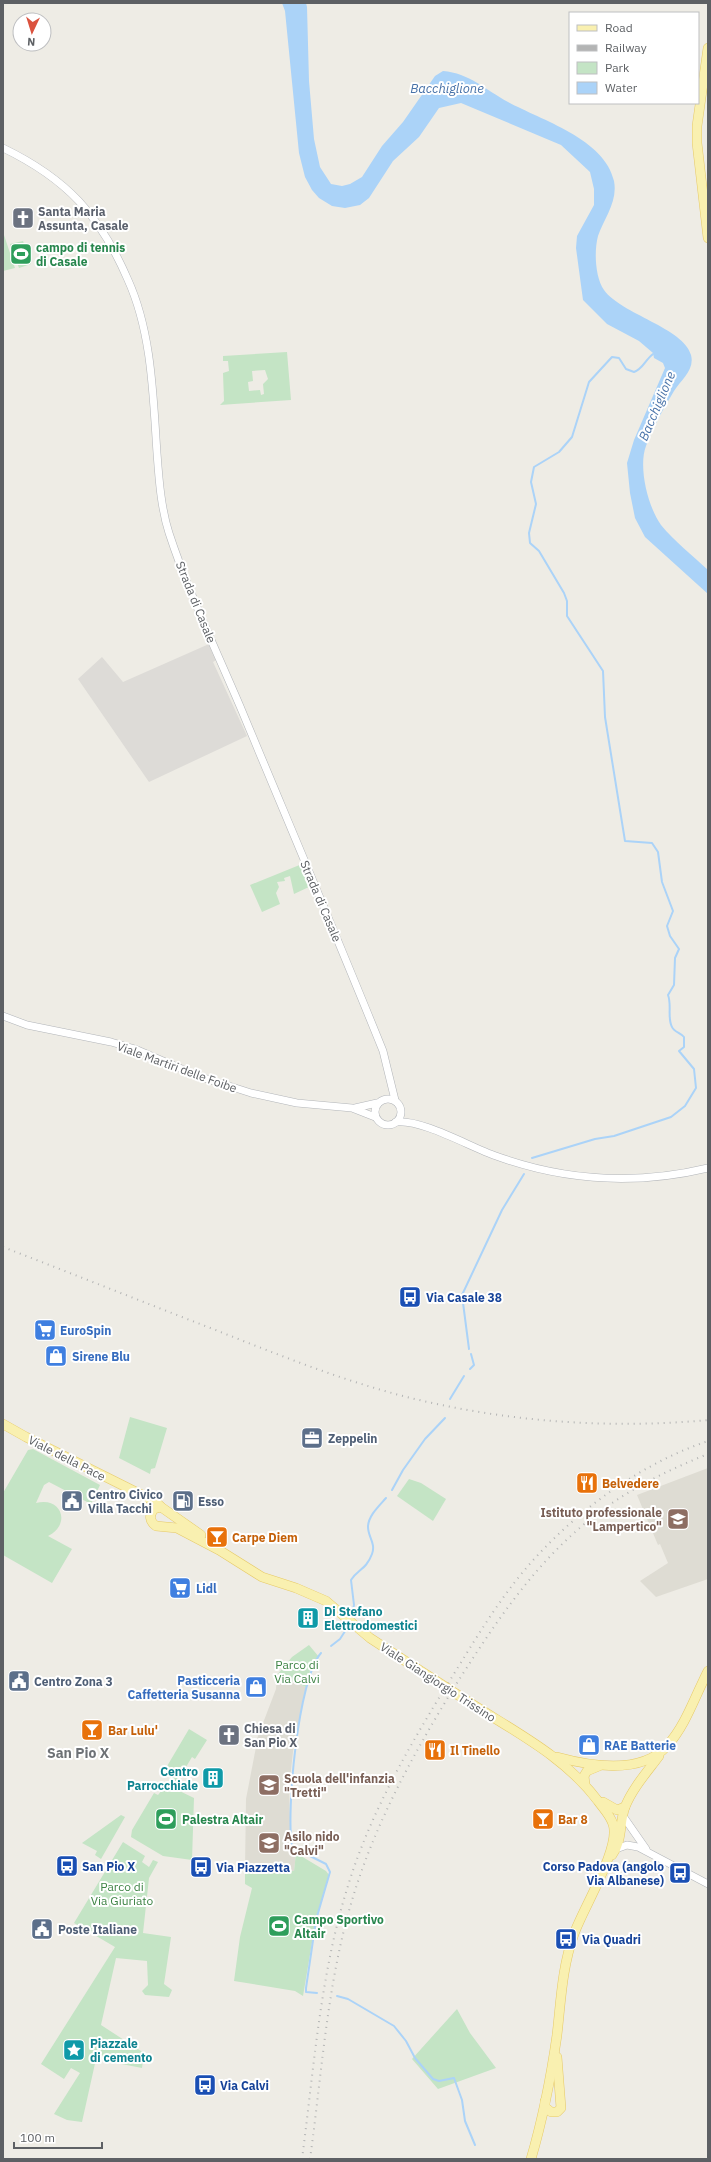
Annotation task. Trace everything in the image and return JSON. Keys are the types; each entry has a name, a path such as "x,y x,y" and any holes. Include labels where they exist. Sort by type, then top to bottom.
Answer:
{"main road":[{"path":"708,48 697,126 697,143 708,238"},
{"name":"Viale della Pace","path":"3,1424 26,1438 156,1502 164,1510 219,1550"},
{"name":"Viale della Pace","path":"132,1491 146,1503 152,1512 150,1518 154,1524 177,1528 237,1561"},
{"path":"152,1512 164,1510 170,1517 165,1525"},
{"name":"Viale Giangiorgio Trissino","path":"237,1561 262,1577 296,1588 332,1605 375,1641 556,1757 585,1784 609,1815 614,1828 616,1842"},
{"name":"Viale Giangiorgio Trissino","path":"694,1701 708,1671"},
{"name":"Viale Giangiorgio Trissino","path":"556,1757 602,1765 639,1763 651,1759 668,1746 694,1701 708,1681"},
{"path":"557,2035 561,2108 557,2112 551,2112 545,2107 557,2035 561,1985 574,1932 616,1842 624,1811 647,1773 668,1746"},
{"path":"639,1763 645,1766 647,1773"},
{"name":"Viale Giangiorgio Trissino","path":"585,1784 584,1776 587,1771 602,1765"},
{"path":"592,1793 611,1808 624,1811"},
{"path":"606,1864 616,1842"},
{"path":"546,2100 554,2096 560,2100"},
{"path":"531,2159 546,2100"},
{"path":"538,2134 551,2112"}],"street":[{"name":"Strada di Casale","path":"3,148 58,181 83,205 110,243 129,281 143,325 151,381 160,481 168,530 201,614 381,1045 395,1100"},
{"name":"Viale Martiri delle Foibe","path":"3,1016 27,1025 111,1042 135,1049 198,1076 251,1093 297,1103 352,1108 376,1117"},
{"path":"390,1082 388,1090 374,1110 376,1117 381,1123 386,1125 396,1122 416,1124 496,1156 557,1173 634,1179 674,1175 708,1168"},
{"path":"379,1102 388,1098 395,1100 401,1110 416,1124"},
{"name":"Viale Martiri delle Foibe","path":"352,1108 379,1102"},
{"path":"396,1122 401,1110"},
{"path":"624,1811 634,1834 649,1852"},
{"path":"616,1842 622,1846 632,1846 649,1852 708,1884"}],"shaded area":[{"path":"209,644 216,660 213,662 247,736 149,782 78,679 102,657 123,682"},
{"name":"Istituto professionale \"Lampertico\"","path":"708,1468 708,1579 656,1597 640,1581 668,1563 660,1544 658,1545 637,1495"},
{"path":"277,1675 306,1687 294,1743 289,1788 291,1847 296,1853 294,1871 245,1869 246,1799 256,1747 255,1744 276,1689"}],"green space":[{"path":"3,232 15,268 3,271"},
{"name":"campo di tennis di Casale","path":"23,241 31,264 19,268 10,244"},
{"path":"287,352 291,400 220,405 224,401 223,373 229,371 228,361 223,361 223,356","holes":["265,370 268,379 263,384 264,394 261,395 260,390 249,391 248,382 253,381 252,371"]},
{"path":"302,864 311,886 294,894 290,876 284,878 285,881 277,882 279,887 276,893 280,904 262,912 250,885"},
{"path":"130,1417 167,1428 155,1468 151,1469 150,1474 119,1458"},
{"path":"33,1449 100,1485 91,1504 49,1482 44,1485 36,1503 45,1502 57,1507 61,1518 60,1525 48,1536 72,1549 52,1583 3,1555 3,1493 28,1450"},
{"path":"409,1479 421,1483 446,1499 433,1521 397,1496"},
{"name":"Parco di Via Calvi","path":"309,1645 319,1657 310,1671 306,1687 277,1675 292,1657"},
{"path":"189,1729 207,1740 195,1759 192,1757 177,1782 163,1773"},
{"name":"Palestra Altair","path":"161,1782 194,1798 192,1860 163,1856 131,1837 132,1830 154,1793 158,1795 162,1790 158,1788"},
{"path":"121,1815 125,1817 101,1859 95,1855 97,1851 82,1843"},
{"name":"Parco di Via Giuriato","path":"123,1842 145,1856 142,1862 149,1867 153,1860 158,1862 149,1878 143,1933 171,1937 164,1984 172,1990 169,1997 145,1995 142,1991 148,1985 147,1961 116,1958 101,2025 144,2053 142,2068 96,2059 82,2122 67,2120 54,2114 80,2073 71,2068 64,2079 41,2064 115,1947 74,1923"},
{"name":"Campo Sportivo Altair","path":"296,1853 326,1871 329,1875 316,1919 303,1996 295,1991 234,1981 240,1937 252,1888 245,1884 245,1869 294,1871"},
{"path":"457,2009 470,2033 496,2068 438,2089 412,2059"}],"water":[{"name":"Bacchiglione","path":"282,3 306,3 309,81 314,139 320,167 331,184 342,186 350,184 362,177 382,146 403,122 435,76 443,71 461,75 508,102 570,132 598,153 608,166 614,181 615,189 610,210 598,236 597,242 596,264 601,285 612,299 677,337 686,345 691,355 691,365 687,374 674,391 655,425 646,446 643,465 648,498 656,517 666,531 708,570 708,594 645,537 635,518 630,493 627,463 634,440 665,368 663,363 654,358 653,353 639,341 607,324 583,300 576,248 577,236 594,205 594,189 590,172 561,145 461,103 439,108 419,137 393,161 369,198 360,205 345,208 332,206 319,198 312,190 305,177 299,153 285,11"}],"waterway":[{"path":"532,1158 595,1139 614,1136 671,1117 685,1106 696,1088 694,1069 679,1051 684,1047 684,1037 673,1029 670,1020 670,1003 668,995 674,985 675,958 679,949 670,936 667,926 673,911 662,882 658,852 652,843 625,841 605,717 603,671 567,616 567,601 564,593 539,551 530,543 529,533 536,504 531,482 534,467 559,452 572,437 589,382 612,357 619,358 626,369 634,372 640,369 653,354"},
{"path":"469,1349 462,1295 502,1210 524,1174"},
{"path":"470,1369 474,1365 471,1354"},
{"path":"450,1399 464,1376"},
{"path":"392,1490 403,1470 425,1439 445,1418"},
{"path":"351,1618 354,1605 351,1580 370,1559 373,1547 368,1531 368,1523 374,1511 386,1498"},
{"path":"331,1646 340,1639 349,1625"},
{"path":"317,1993 306,1992 306,1988 316,1920 330,1872 326,1864 292,1847 291,1805 292,1777 300,1716 313,1667 321,1653"},
{"path":"337,1996 348,1999 394,2026 406,2041 415,2058 433,2079 439,2081 454,2078 462,2100 465,2121 475,2145"}],"railway":[{"path":"3,1247 263,1349 363,1385 415,1399 487,1413 560,1422 634,1424 708,1420"},
{"path":"302,2159 324,1989 338,1922 347,1889 365,1838 388,1788 414,1740 498,1605 523,1572 554,1538 594,1504 637,1474 660,1461 708,1441"},
{"path":"310,2159 333,1980 346,1922 355,1890 378,1829 422,1742 455,1686 497,1622 528,1581 563,1543 596,1514 626,1494 658,1476 708,1454"}],"place":[{"name":"Santa Maria Assunta, Casale","path":"23,218"},
{"name":"campo di tennis di Casale","path":"21,254"},
{"name":"Via Casale 38","path":"410,1297"},
{"name":"EuroSpin","path":"45,1330"},
{"name":"Sirene Blu","path":"56,1356"},
{"name":"Zeppelin","path":"312,1438"},
{"name":"Belvedere","path":"587,1483"},
{"name":"Centro Civico Villa Tacchi","path":"72,1501"},
{"name":"Esso","path":"183,1501"},
{"name":"Istituto professionale \"Lampertico\"","path":"678,1519"},
{"name":"Carpe Diem","path":"217,1537"},
{"name":"Lidl","path":"180,1588"},
{"name":"Di Stefano Elettrodomestici","path":"308,1618"},
{"name":"Centro Zona 3","path":"19,1681"},
{"name":"Pasticceria Caffetteria Susanna","path":"256,1687"},
{"name":"Bar Lulu'","path":"92,1730"},
{"name":"Chiesa di San Pio X","path":"229,1735"},
{"name":"RAE Batterie","path":"589,1745"},
{"name":"Il Tinello","path":"435,1750"},
{"name":"Centro Parrocchiale","path":"213,1778"},
{"name":"Scuola dell'infanzia \"Tretti\"","path":"269,1785"},
{"name":"Palestra Altair","path":"166,1819"},
{"name":"Bar 8","path":"543,1819"},
{"name":"Asilo nido \"Calvi\"","path":"269,1843"},
{"name":"San Pio X","path":"67,1866"},
{"name":"Via Piazzetta","path":"201,1867"},
{"name":"Corso Padova (angolo Via Albanese)","path":"680,1873"},
{"name":"Campo Sportivo Altair","path":"279,1926"},
{"name":"Poste Italiane","path":"42,1929"},
{"name":"Via Quadri","path":"566,1939"},
{"name":"Piazzale di cemento","path":"74,2050"},
{"name":"Via Calvi","path":"205,2085"}],"district":[{"name":"San Pio X","path":"78,1753"}]}
